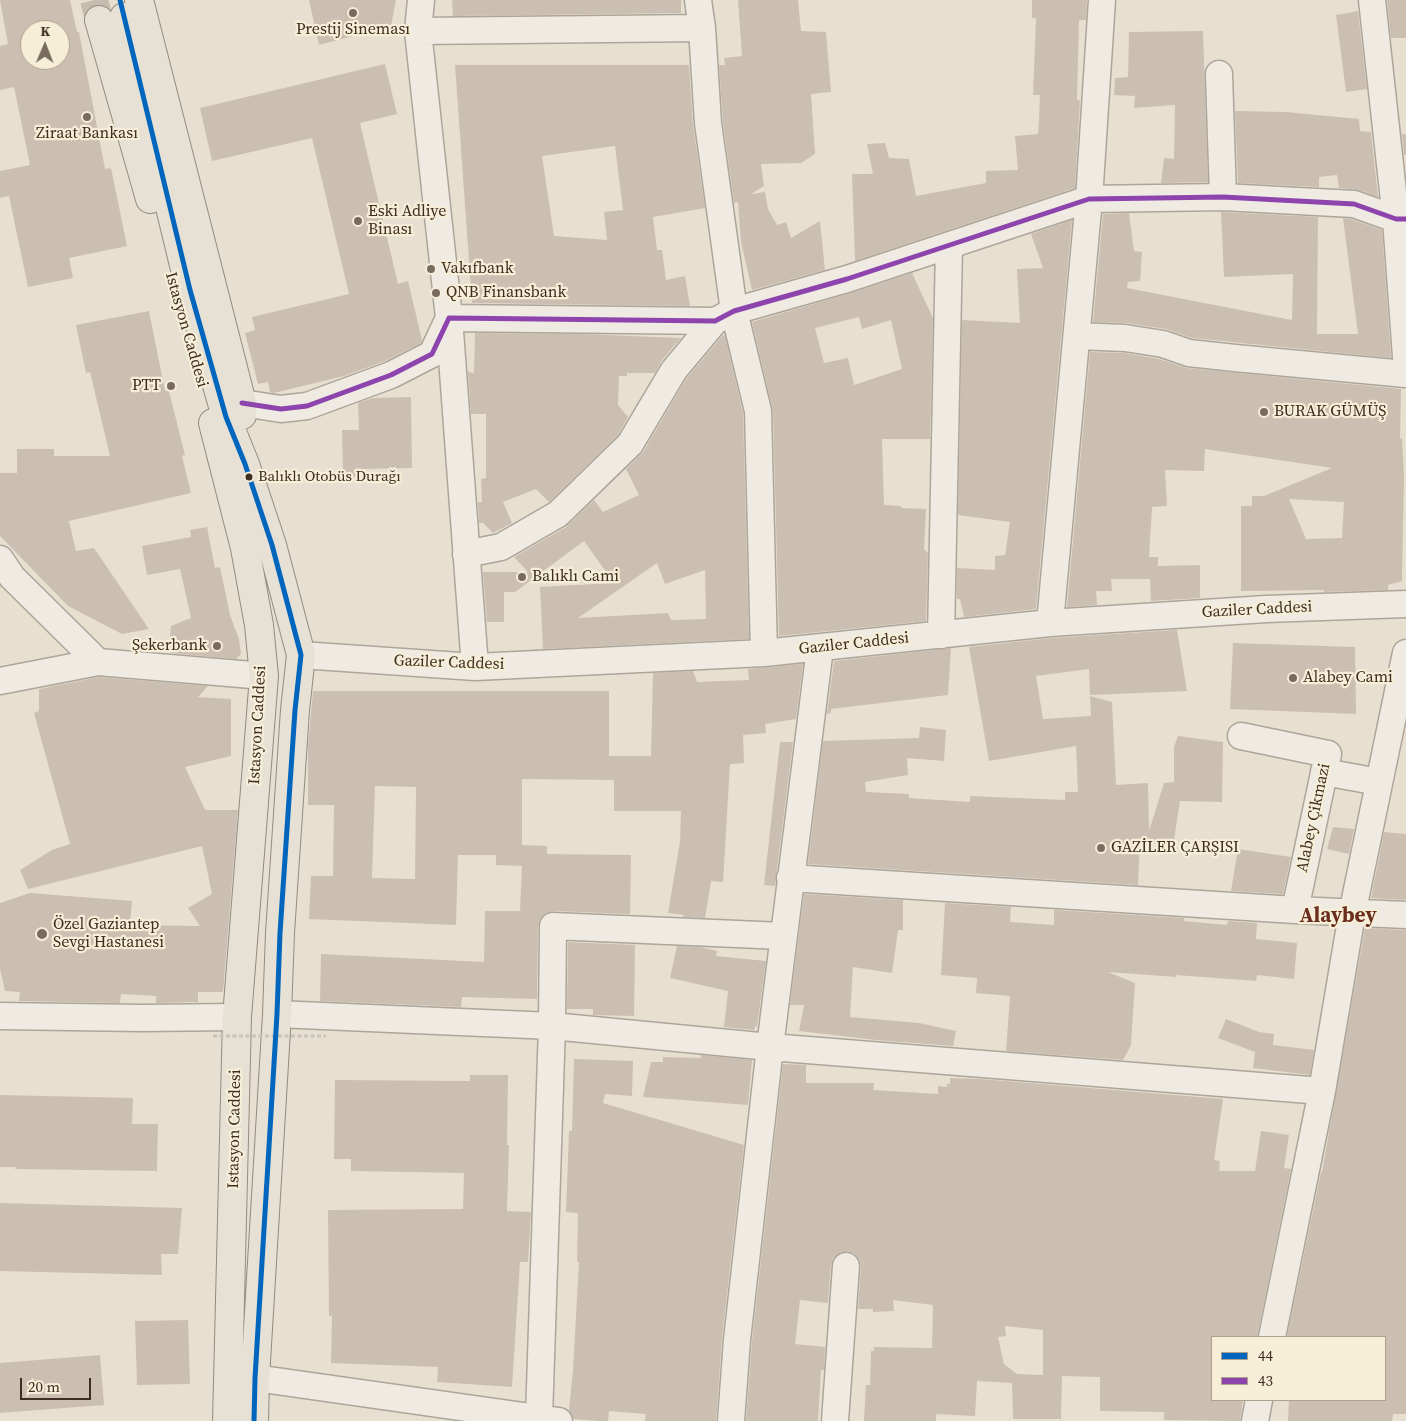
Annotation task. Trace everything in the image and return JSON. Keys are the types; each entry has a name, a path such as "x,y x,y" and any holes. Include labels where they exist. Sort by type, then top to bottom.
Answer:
{"main road":[{"path":"121,12 242,403 245,464"},
{"path":"121,12 190,290 226,417 245,464 272,545 301,655 295,710 280,923 277,1014 254,1421"},
{"name":"Istasyon Caddesi","path":"121,12 220,450 246,548 259,625 264,676 237,1017 227,1421"}],"street":[{"path":"422,0 418,31 449,318 475,667"},
{"path":"698,0 702,28 724,316 758,410 764,653"},
{"path":"1050,623 1089,199 1102,0"},
{"path":"1372,0 1401,219 1406,357"},
{"path":"418,31 702,28"},
{"path":"1219,74 1223,197"},
{"path":"449,318 724,316 847,279 1089,199 1223,197 1354,204 1401,219"},
{"path":"941,635 949,246"},
{"path":"466,554 501,547 558,514 630,444 674,370 724,316"},
{"path":"242,403 281,409 307,406 392,375 432,354 449,318"},
{"path":"1077,336 1125,338 1163,344 1189,353 1406,374"},
{"path":"0,559 12,577 98,662"},
{"name":"Gaziler Caddesi","path":"301,655 475,667 764,653 1050,623 1266,609 1406,604"},
{"path":"731,1421 737,1340 770,1047 820,648"},
{"path":"1272,1336 1322,1091 1352,914 1406,653"},
{"path":"0,681 98,662 264,676"},
{"name":"Alabey Çikmazi","path":"1241,736 1328,754 1295,910"},
{"path":"1324,772 1379,782"},
{"path":"790,878 1352,914 1406,915"},
{"path":"255,1378 465,1415 549,1420 553,926 783,936"},
{"path":"277,1014 552,1026 770,1047 1322,1091"},
{"path":"0,1016 237,1017"},
{"path":"835,1421 846,1266"},
{"path":"1255,1421 1259,1401"}],"path":[{"path":"213,1036 326,1036"}],"building":[{"path":"0,0 70,0 77,32 79,32 105,169 111,168 127,246 69,258 73,278 28,287 9,196 0,198 0,171 30,165 14,87 0,90 0,46 8,44"},
{"name":"Prestij Sineması","path":"309,0 396,0 391,26 319,45"},
{"path":"452,0 681,0 681,13 453,16"},
{"path":"738,0 798,0 801,31 826,32 831,92 811,94 815,154 801,163 761,164 764,186 751,194 765,192 768,209 777,225 786,222 791,238 820,221 825,270 752,290 741,242 738,202 734,203 723,122 719,65 725,65 724,58 742,56"},
{"path":"1032,0 1087,0 1086,20 1079,20 1077,100 1080,100 1075,188 855,261 852,174 873,174 867,144 885,143 889,158 909,159 916,196 986,183 986,171 1018,170 1015,136 1038,134 1040,95 1033,95 1036,18 1032,18"},
{"path":"1387,0 1406,0 1406,38 1391,38"},
{"path":"1358,11 1367,89 1346,92 1336,15"},
{"path":"1203,31 1208,182 1161,183 1164,158 1174,159 1175,105 1134,108 1135,96 1114,95 1115,78 1128,77 1129,32"},
{"name":"Eski Adliye Binası","path":"385,64 397,114 360,123 398,284 408,281 422,340 421,343 385,361 344,376 274,393 270,392 268,382 258,384 245,333 255,330 252,317 349,294 312,138 212,161 200,108"},
{"path":"455,65 689,65 693,125 705,208 653,217 657,250 662,250 666,280 685,276 690,306 472,303","holes":["615,146 623,210 604,212 607,240 554,236 542,156"]},
{"path":"1235,111 1286,112 1359,119 1360,131 1371,132 1378,197 1359,190 1339,188 1337,175 1319,177 1319,187 1238,183"},
{"path":"1402,134 1406,134 1406,155 1404,155"},
{"path":"1221,212 1318,217 1317,334 1358,334 1343,218 1382,230 1391,358 1192,338 1166,329 1127,323 1093,322 1103,214 1129,213 1134,251 1142,252 1140,281 1128,282 1127,288 1292,320 1293,274 1224,277"},
{"path":"1072,220 1036,609 964,617 960,599 957,599 957,568 995,570 995,556 1005,555 1010,522 958,515 962,320 1020,323 1017,269 1043,268 1031,234"},
{"path":"912,273 933,318 930,439 882,439 884,505 926,509 924,549 928,553 926,621 779,636 773,411 752,322","holes":["859,317 862,329 891,320 902,369 854,385 848,358 824,363 815,328"]},
{"path":"149,311 165,391 169,391 185,455 182,456 191,493 69,521 76,551 94,548 149,629 122,634 68,606 0,536 0,473 17,473 17,449 54,449 54,456 110,456 90,372 86,373 76,325"},
{"path":"475,333 582,334 681,338 662,360 655,373 627,373 627,376 619,376 618,405 628,417 618,435 549,502 536,489 503,502 512,523 493,533 483,523 479,523 478,502 482,502 481,479 486,478 486,414 471,414 468,372 474,373"},
{"path":"723,335 725,336 743,413 749,639 543,649 540,587 614,583 584,541 515,592 504,592 504,622 487,622 483,572 528,572 514,557 566,527 594,500 603,512 639,495 626,469 643,452 686,379","holes":["657,563 665,584 705,570 706,619 671,620 668,613 578,618"]},
{"path":"1090,352 1124,353 1159,359 1187,368 1401,389 1400,439 1402,438 1404,476 1402,581 1388,585 1388,590 1324,592 1324,590 1241,591 1241,506 1252,506 1252,496 1264,496 1332,468 1205,449 1204,471 1165,470 1167,506 1152,507 1149,557 1158,557 1158,566 1200,565 1200,598 1151,601 1150,579 1111,579 1112,591 1096,591 1097,605 1067,607","holes":["1289,499 1344,502 1342,538 1306,539"]},
{"path":"411,397 412,468 363,469 363,477 343,477 342,430 359,430 358,403 373,398"},
{"path":"207,527 215,568 220,567 230,615 239,639 241,654 236,659 171,653 169,647 171,626 191,618 180,569 147,575 142,546 191,537 190,530"},
{"path":"1177,630 1187,691 1090,695 1089,669 1036,676 1043,719 1091,716 1090,696 1112,702 1116,785 1148,783 1149,831 1164,783 1174,782 1174,747 1178,736 1223,742 1222,802 1180,801 1173,846 1140,841 1138,885 808,864 823,741 919,738 920,727 946,730 944,761 907,758 908,775 865,782 866,792 909,794 909,798 970,802 970,796 1065,800 1065,792 1078,792 1076,746 989,761 969,647 1051,638"},
{"name":"Alabey Cami","path":"1233,643 1355,647 1356,714 1230,709"},
{"path":"951,648 948,695 831,709 831,713 827,714 834,661"},
{"path":"803,664 796,719 765,724 766,733 743,735 744,763 730,764 723,882 711,881 705,918 683,917 684,915 668,913 680,842 681,811 614,811 614,780 522,779 522,845 547,846 547,854 631,855 630,914 554,911 546,913 540,919 538,926 537,999 462,997 461,1007 320,1001 321,954 484,962 485,911 520,911 522,866 496,865 496,855 458,855 456,925 309,919 311,876 333,876 334,805 308,805 308,746 313,691 609,691 609,756 651,756 653,673 693,671 697,682 749,680 748,669","holes":["375,786 416,787 415,879 372,878"]},
{"path":"99,677 208,686 198,697 231,699 231,756 185,767 205,810 238,810 223,992 198,992 198,1002 156,1003 156,996 121,994 120,1003 19,1001 20,992 5,991 0,969 0,903 30,893 132,901 130,925 200,926 188,908 212,894 202,846 28,889 20,870 52,850 70,844 34,713 39,711 39,689"},
{"path":"780,742 793,742 775,886 764,885"},
{"path":"1333,827 1354,829 1349,854 1327,849"},
{"path":"1384,832 1406,834 1406,900 1371,898"},
{"path":"1238,849 1291,857 1283,894 1231,891"},
{"path":"804,894 903,900 903,930 898,930 892,973 853,967 850,1017 919,1023 956,1031 953,1046 799,1031 804,1005 790,1005"},
{"path":"945,903 1011,907 1010,922 1054,925 1054,910 1184,918 1184,921 1227,925 1228,921 1257,923 1256,939 1297,943 1294,979 1257,975 1256,981 1108,972 1135,983 1131,1045 1123,1060 1006,1051 1010,996 976,993 977,978 941,975"},
{"path":"1365,928 1406,930 1406,1414 1393,1414 1392,1421 1288,1421 1289,1401 1386,1401 1386,1336 1287,1336 1322,1172"},
{"path":"568,942 635,945 634,1016 593,1015 593,1009 567,1009"},
{"path":"677,946 700,947 717,951 716,956 766,961 757,1027 755,1026 754,1030 724,1027 728,991 670,978"},
{"path":"1226,1019 1259,1032 1274,1034 1273,1045 1314,1050 1310,1075 1253,1068 1255,1052 1218,1038"},
{"path":"701,1055 752,1060 748,1105 643,1097 651,1062 663,1062 663,1057 701,1058"},
{"path":"574,1059 633,1061 632,1096 605,1094 603,1103 744,1145 722,1338 716,1421 645,1421 646,1414 609,1411 608,1421 599,1421 573,1419 569,1410 579,1262 577,1262 578,1213 566,1212 569,1131 572,1131"},
{"path":"783,1064 806,1065 806,1083 874,1083 873,1090 938,1094 938,1086 947,1087 947,1084 950,1084 950,1078 1223,1099 1214,1160 1220,1161 1219,1171 1255,1171 1261,1131 1289,1135 1284,1168 1291,1169 1257,1336 1211,1336 1211,1401 1243,1401 1240,1421 1164,1420 1164,1412 1100,1411 1100,1377 1062,1376 1061,1419 1013,1419 1012,1383 977,1381 975,1416 936,1414 936,1421 864,1421 866,1385 870,1385 871,1351 874,1351 874,1347 932,1348 933,1305 893,1300 894,1311 873,1312 873,1309 858,1309 860,1260 854,1253 847,1251 839,1253 833,1258 828,1303 800,1300 795,1344 825,1347 824,1370 821,1370 818,1421 746,1421 752,1341","holes":["1005,1326 1043,1330 1043,1375 1017,1374 1004,1364 998,1337 1006,1336"]},
{"path":"470,1075 508,1075 507,1145 509,1145 507,1211 531,1212 528,1262 520,1262 512,1387 437,1382 438,1367 331,1363 332,1316 329,1316 328,1210 463,1209 464,1173 351,1171 351,1159 334,1159 335,1080 470,1081"},
{"path":"0,1095 133,1098 132,1124 158,1124 157,1171 15,1169 16,1167 0,1167"},
{"path":"0,1203 182,1208 178,1254 161,1254 162,1275 0,1271"},
{"path":"188,1320 190,1384 137,1385 135,1321"},
{"path":"100,1355 104,1405 0,1413 0,1363"}],"tunnel":[{"path":"94,0 99,20"}],"transit line":[{"name":"44","path":"120,0 190,290 226,417 245,464 272,545 301,655 295,710 280,933 254,1421"},
{"name":"43","path":"242,403 281,409 307,406 391,375 432,354 449,318 715,321 734,311 847,279 1089,199 1223,197 1354,204 1396,219 1406,219"}],"place":[{"name":"Prestij Sineması","path":"353,13"},
{"name":"Ziraat Bankası","path":"87,117"},
{"name":"Eski Adliye Binası","path":"358,221"},
{"name":"Vakıfbank","path":"431,269"},
{"name":"QNB Finansbank","path":"436,293"},
{"name":"PTT","path":"171,386"},
{"name":"BURAK GÜMÜŞ","path":"1264,412"},
{"name":"Balıklı Otobüs Durağı","path":"249,477"},
{"name":"Balıklı Cami","path":"522,577"},
{"name":"Şekerbank","path":"217,646"},
{"name":"Alabey Cami","path":"1293,678"},
{"name":"GAZİLER ÇARŞISI","path":"1101,848"},
{"name":"Özel Gaziantep Sevgi Hastanesi","path":"42,934"}],"district":[{"name":"Alaybey","path":"1338,917"}]}
